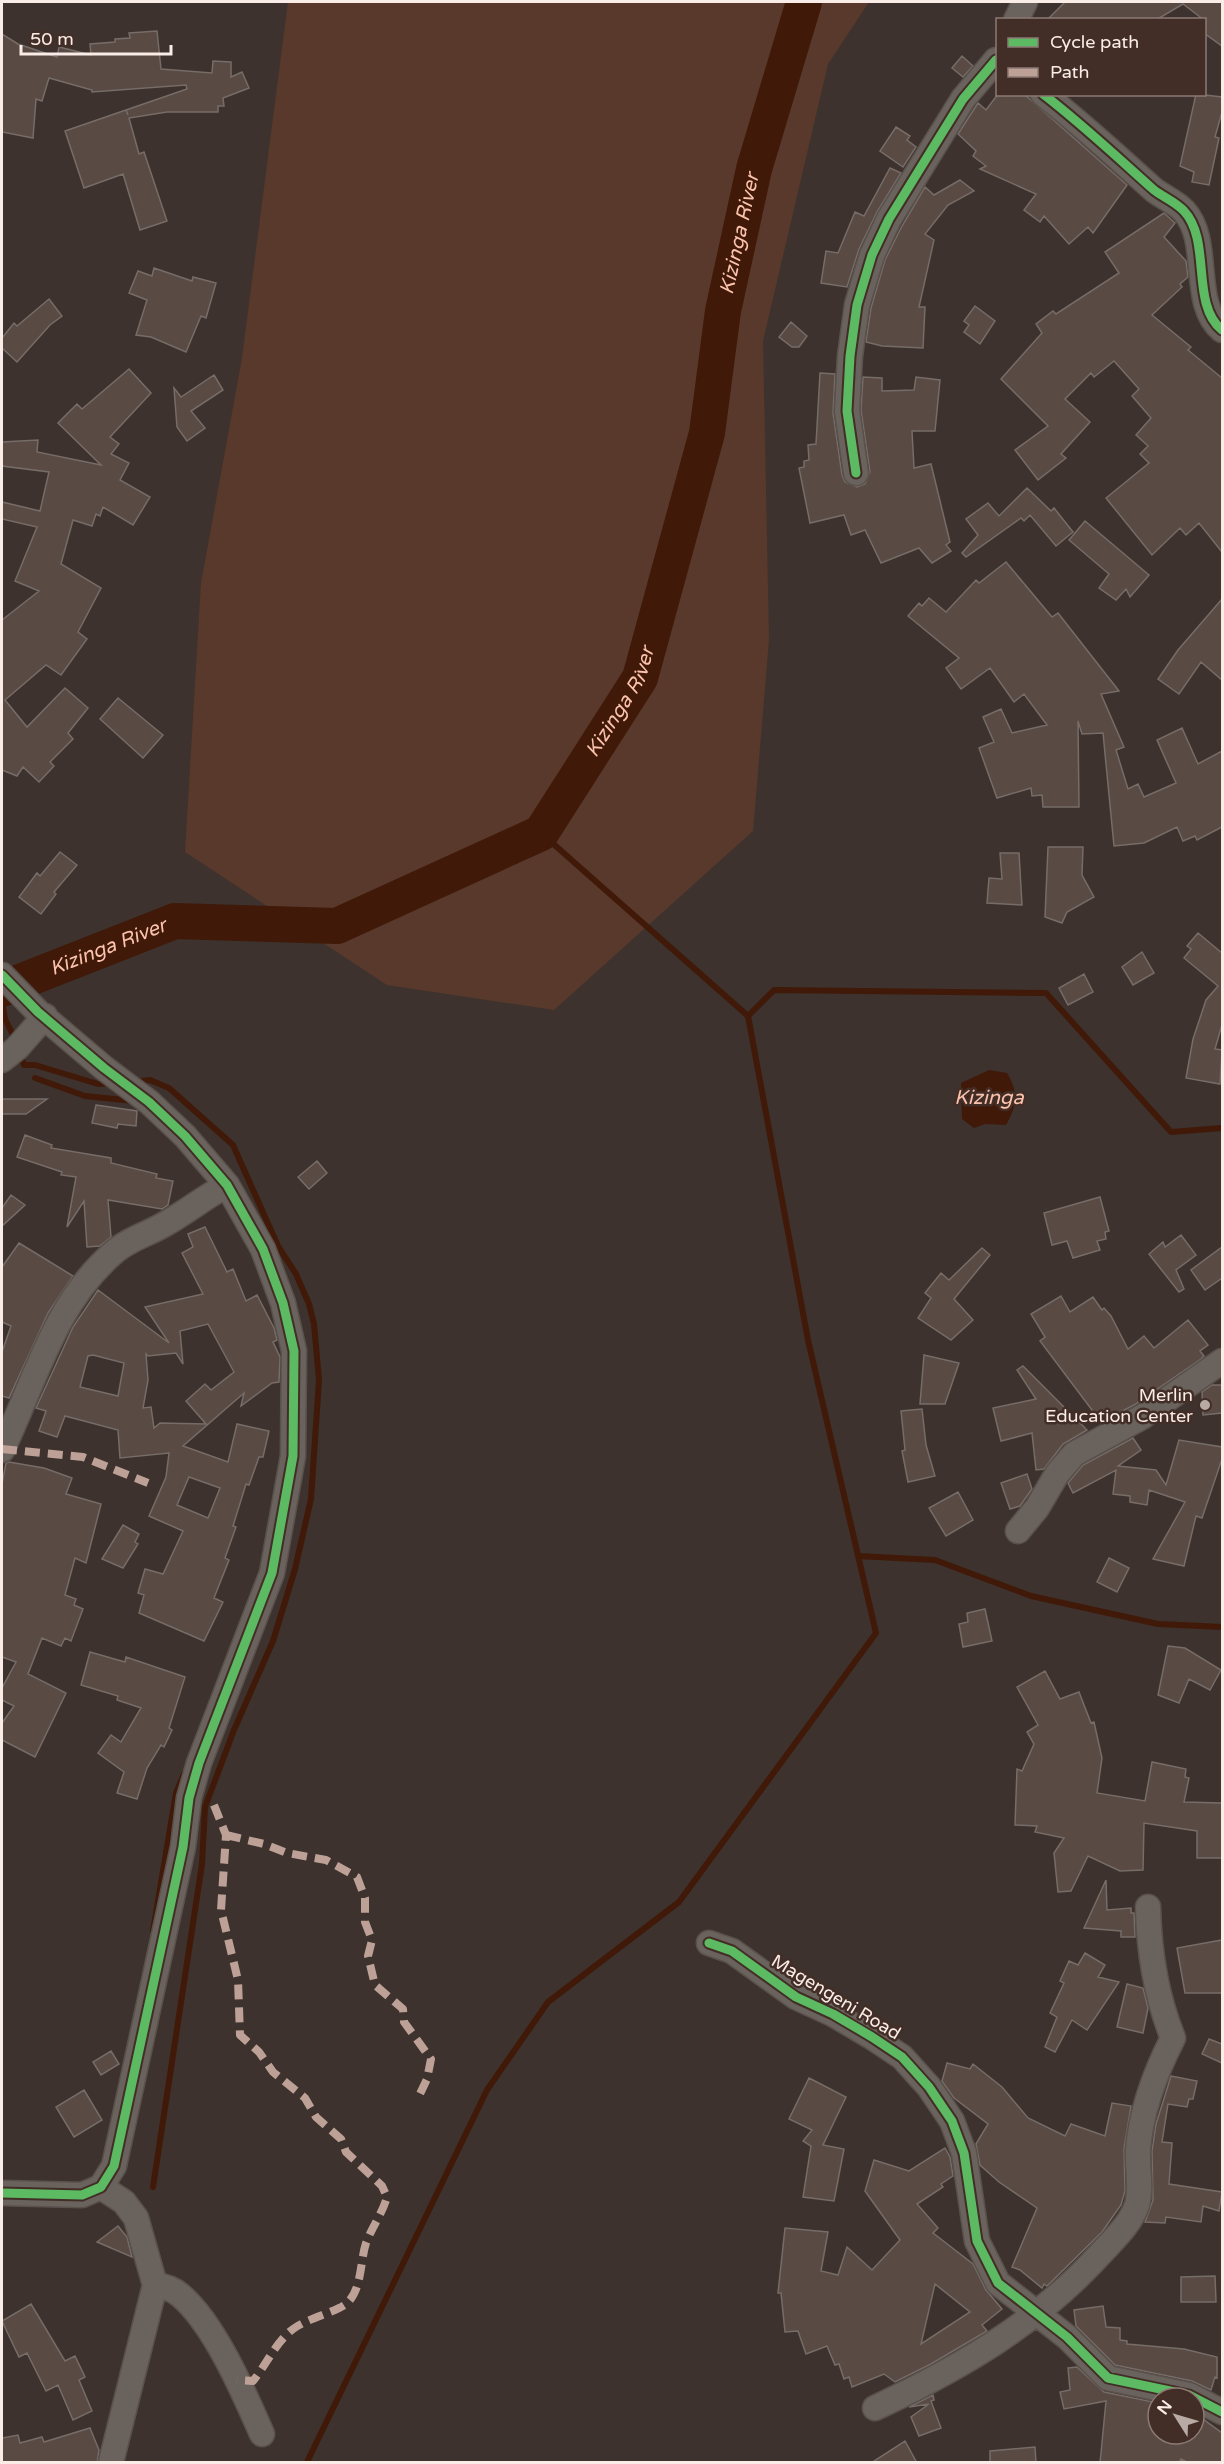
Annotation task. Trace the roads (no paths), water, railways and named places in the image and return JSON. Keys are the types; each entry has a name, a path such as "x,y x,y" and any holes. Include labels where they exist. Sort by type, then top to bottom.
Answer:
{"street":[{"path":"1017,18 1025,2"},
{"path":"856,473 847,411 850,356 857,305 872,255 889,219 963,99 996,60"},
{"path":"1046,96 1081,123 1156,192 1184,211 1192,225 1209,311 1222,330"},
{"path":"2,975 41,1014 104,1068 149,1101 185,1136 227,1185 262,1249 283,1302 294,1352 293,1456 272,1573 194,1780 183,1847 114,2166 101,2187 82,2195 2,2193"},
{"path":"2,1060 17,1048 41,1014"},
{"path":"2,1450 26,1399 44,1351 65,1311 96,1268 115,1250 164,1225 227,1185"},
{"path":"1018,1531 1037,1509 1057,1474 1074,1454 1142,1417 1222,1361"},
{"path":"875,2408 940,2377 997,2343 1038,2314 1080,2277 1132,2218 1137,2204 1138,2149 1142,2130 1155,2074 1173,2038 1164,2015 1149,1946 1148,1907"},
{"name":"Magengeni Road","path":"709,1943 732,1951 796,1997 833,2014 902,2056 929,2087 952,2121 964,2153 977,2241 998,2283 1067,2337 1108,2378 1189,2395 1222,2412"},
{"path":"101,2187 124,2202 136,2218 155,2285 111,2463"},
{"path":"155,2285 168,2287 190,2305 229,2366 262,2434"}],"water":[{"name":"Kizinga","path":"989,1070 1007,1073 1015,1093 1014,1105 1006,1125 985,1124 974,1128 962,1119 961,1083"}],"waterway":[{"name":"Kizinga River","path":"2,989 175,921 337,926 541,833 640,678 707,433 723,311 754,169 804,2"},
{"path":"307,2462 487,2090 548,2002 679,1902 876,1633 808,1340 748,1016 541,833"},
{"path":"748,1016 774,990 1046,993 1171,1132 1222,1128"},
{"path":"2,1000 5,1019 16,1041"},
{"path":"20,1054 24,1065 35,1065 98,1084 112,1083"},
{"path":"35,1078 85,1096 134,1101"},
{"path":"135,1082 150,1080 169,1088 233,1145 278,1246 296,1274 309,1304 314,1324 319,1380 311,1499 295,1569 273,1641 234,1730 205,1807 202,1864 153,2187"},
{"path":"858,1556 935,1560 1031,1596 1158,1624 1222,1627"},
{"path":"153,1931 176,1793 184,1774"}],"place":[{"name":"Merlin Education Center","path":"1205,1405"}]}
